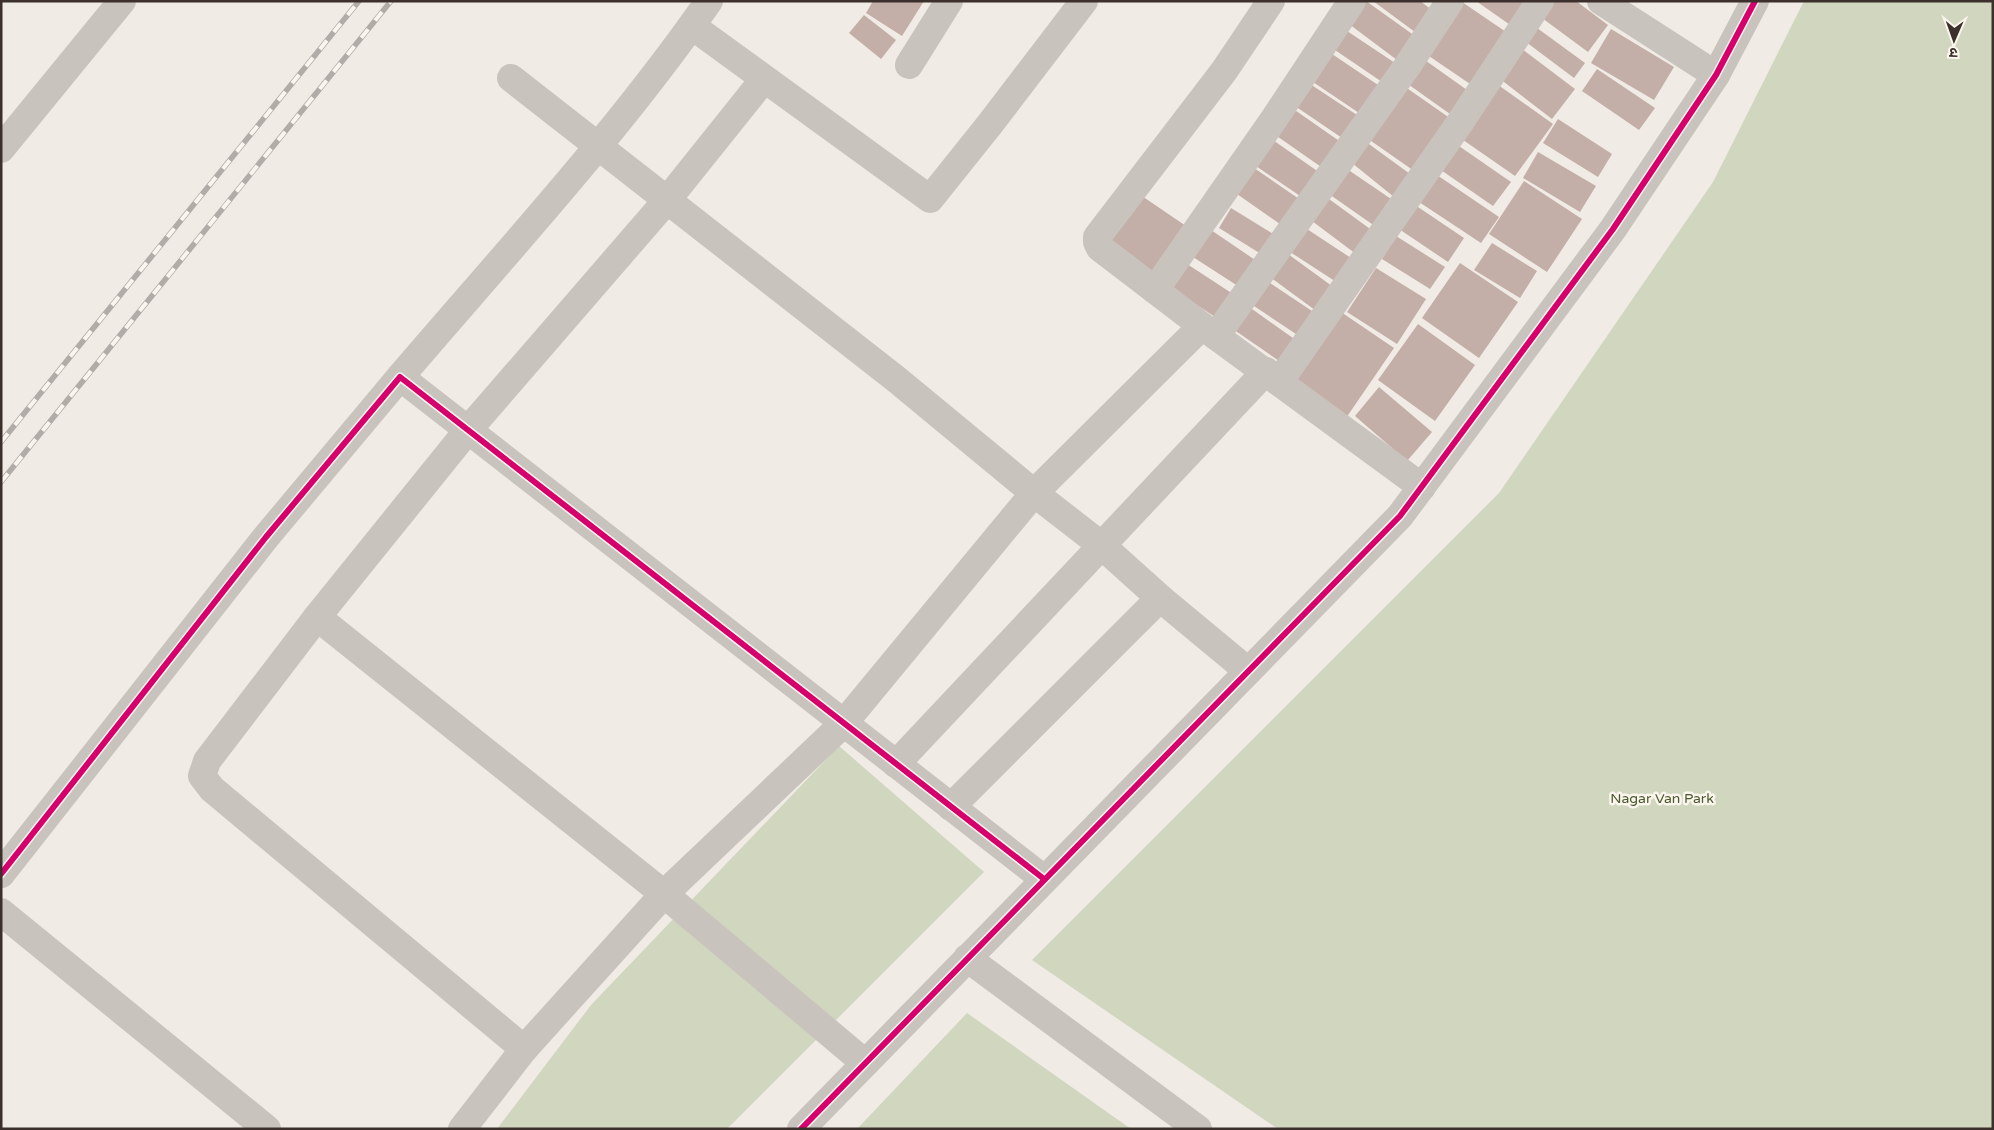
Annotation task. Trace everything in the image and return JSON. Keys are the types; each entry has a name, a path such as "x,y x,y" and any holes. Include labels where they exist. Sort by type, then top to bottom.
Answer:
{"street":[{"path":"1,149 122,1"},
{"path":"1,874 266,537 598,145 692,26 709,1"},
{"path":"909,65 949,1"},
{"path":"692,26 930,199 1084,1"},
{"path":"1271,1 1224,71 1097,237 1097,242 1100,248 1209,331 1422,487"},
{"path":"1155,290 1268,127 1352,1"},
{"path":"462,1129 524,1049 664,894 844,723 1034,493 1209,331 1408,65 1450,1"},
{"path":"896,764 1101,545 1272,377 1461,121 1540,1"},
{"path":"1601,1 1716,75"},
{"path":"801,1129 1400,516 1613,229 1716,75 1755,1"},
{"path":"511,78 896,379 1034,493 1101,545 1160,598 1248,671"},
{"path":"524,1049 220,796 202,776 207,761 317,617 468,430 668,199 764,79"},
{"path":"400,377 1044,879"},
{"path":"952,807 1160,598"},
{"path":"317,617 664,894 865,1063"},
{"path":"1,912 267,1129"},
{"path":"967,958 1198,1129"}],"green space":[{"name":"Nagar Van Park","path":"1804,1 1993,1 1993,1129 1278,1129 1032,960 1499,493 1713,182"},
{"path":"839,746 984,872 727,1129 497,1129 591,1005"},
{"path":"967,1013 1131,1129 857,1129"}],"building":[{"path":"873,1 924,1 902,36 866,13"},
{"path":"1366,1 1415,36 1397,60 1349,24"},
{"path":"1373,1 1420,1 1436,13 1419,35"},
{"path":"1476,1 1535,1 1516,29"},
{"path":"1554,1 1576,1 1608,25 1588,52 1542,18"},
{"path":"1462,2 1512,36 1476,88 1426,54"},
{"path":"864,15 896,40 881,59 849,33"},
{"path":"1533,25 1585,63 1574,78 1522,39"},
{"path":"1344,29 1401,67 1388,86 1332,48"},
{"path":"1611,29 1674,67 1654,100 1591,63"},
{"path":"1518,46 1575,89 1552,119 1495,75"},
{"path":"1329,52 1384,89 1365,117 1310,80"},
{"path":"1422,58 1474,95 1457,119 1405,82"},
{"path":"1597,69 1655,108 1639,130 1582,91"},
{"path":"1307,82 1363,119 1348,142 1292,104"},
{"path":"1494,82 1553,124 1515,176 1456,135"},
{"path":"1401,84 1454,121 1417,173 1364,136"},
{"path":"1289,106 1345,145 1327,171 1271,132"},
{"path":"1558,119 1612,154 1598,177 1543,143"},
{"path":"1270,138 1323,175 1306,200 1253,164"},
{"path":"1362,139 1417,179 1399,201 1347,159"},
{"path":"1456,144 1511,182 1493,206 1438,168"},
{"path":"1538,152 1596,186 1580,212 1523,178"},
{"path":"1254,168 1305,203 1287,229 1237,194"},
{"path":"1347,169 1397,203 1379,229 1329,194"},
{"path":"1431,171 1499,217 1481,243 1413,198"},
{"path":"1524,181 1582,219 1547,272 1489,234"},
{"path":"1136,192 1186,226 1154,273 1104,239"},
{"path":"1329,199 1377,234 1360,257 1312,221"},
{"path":"1415,205 1464,238 1448,262 1399,229"},
{"path":"1231,208 1278,237 1266,257 1219,228"},
{"path":"1304,227 1357,262 1341,285 1287,250"},
{"path":"1211,230 1261,264 1244,290 1193,257"},
{"path":"1396,236 1445,267 1430,289 1382,259"},
{"path":"1492,243 1537,271 1520,298 1474,270"},
{"path":"1288,254 1336,289 1319,313 1270,277"},
{"path":"1184,262 1236,296 1220,320 1167,286"},
{"path":"1460,263 1518,302 1479,358 1422,318"},
{"path":"1376,268 1426,299 1397,344 1347,312"},
{"path":"1264,279 1318,315 1302,338 1248,302"},
{"path":"1245,304 1300,343 1285,365 1230,327"},
{"path":"1341,312 1394,348 1346,418 1293,381"},
{"path":"1418,324 1475,365 1435,421 1378,380"},
{"path":"1379,387 1432,432 1407,461 1355,416"}],"railway":[{"path":"1,442 359,1"},
{"path":"1,482 391,1"}],"cycle path":[{"path":"801,1129 1400,516 1613,229 1716,75 1755,1"},
{"path":"1,874 266,537 400,377 1044,879"}]}
